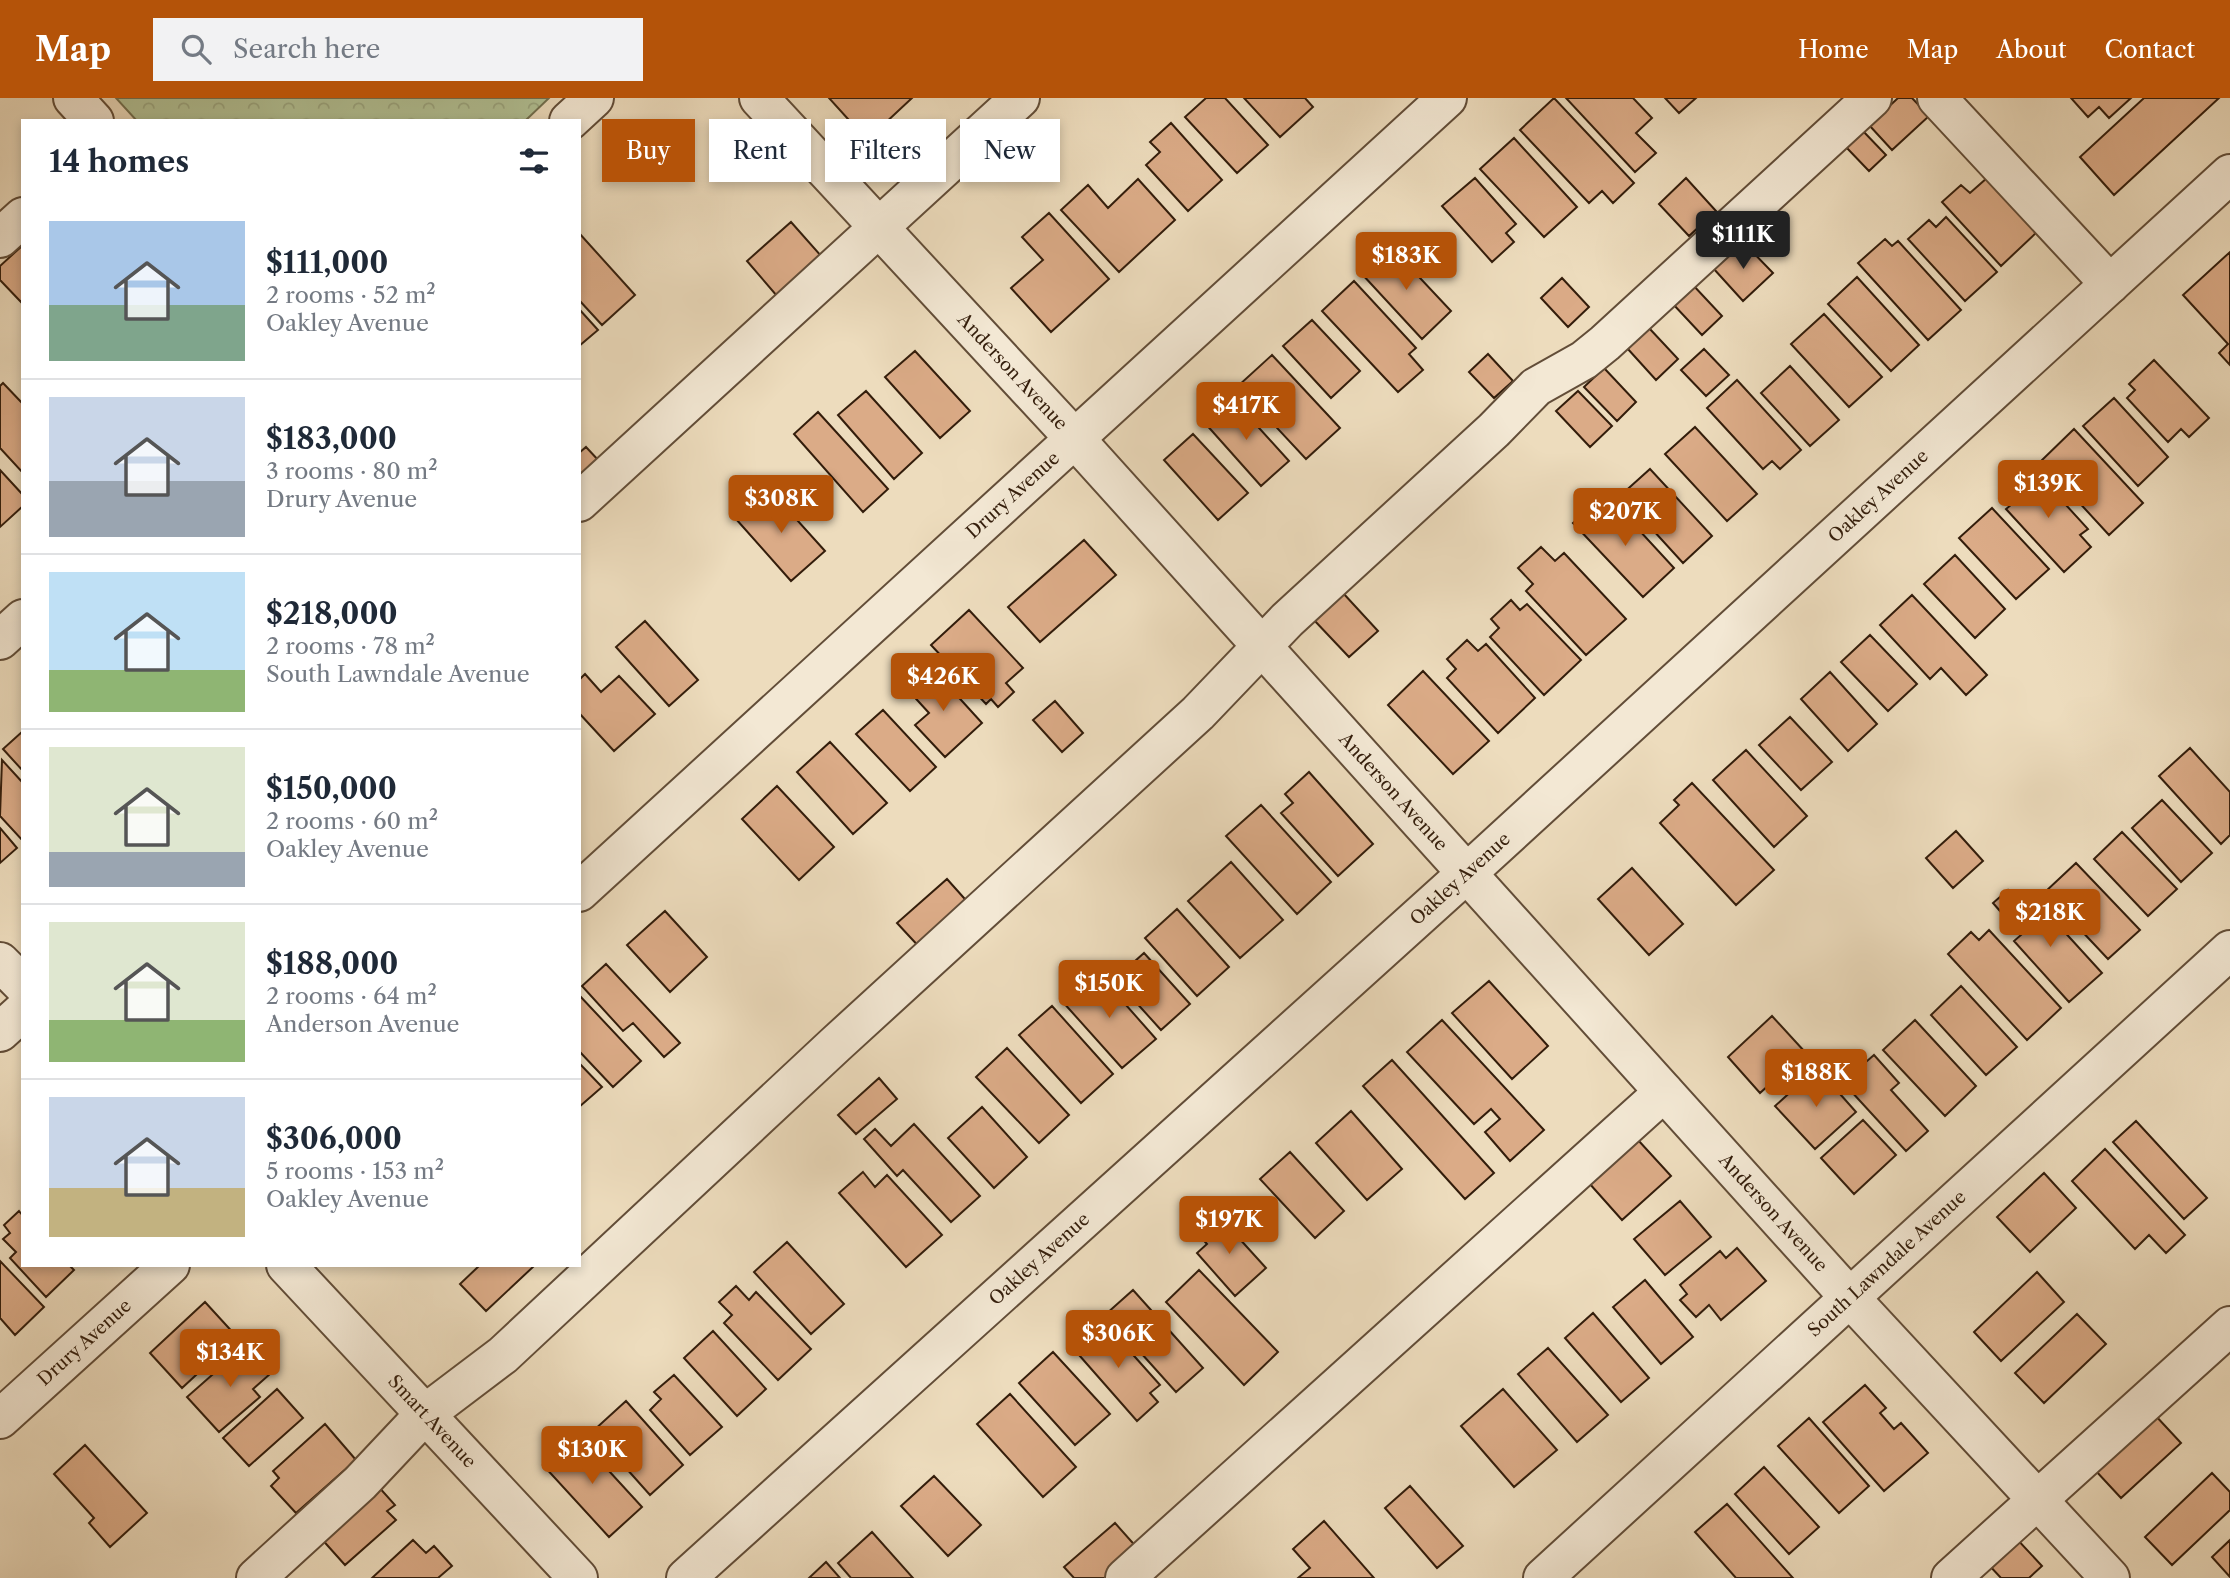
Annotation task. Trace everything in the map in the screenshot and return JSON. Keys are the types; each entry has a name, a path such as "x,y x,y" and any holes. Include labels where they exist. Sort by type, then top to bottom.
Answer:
{"street":[{"path":"73,98 92,119"},
{"path":"571,119 594,98"},
{"name":"Anderson Avenue","path":"759,98 1074,439 1850,1299 2110,1578"},
{"path":"581,500 1020,98"},
{"name":"Drury Avenue","path":"581,890 1447,98"},
{"path":"256,1578 360,1483 425,1414 503,1355 836,1044 1198,713 1262,646 1494,430 1536,387 1584,360 1605,343 1872,98"},
{"path":"1937,98 2110,284"},
{"name":"Oakley Avenue","path":"686,1578 1467,873 2230,174"},
{"path":"0,238 21,219"},
{"path":"0,640 21,621"},
{"name":"South Lawndale Avenue","path":"1543,1578 2230,950"},
{"path":"0,961 21,983"},
{"path":"0,1032 21,1013"},
{"path":"1125,1578 1664,1092"},
{"name":"Drury Avenue","path":"0,1419 168,1267"},
{"name":"Smart Avenue","path":"288,1267 578,1578"},
{"path":"1951,1578 2230,1326"}],"green space":[{"path":"116,98 549,98 527,119 135,119"}],"building":[{"path":"829,98 912,98 890,119 848,119"},
{"path":"1206,98 1225,98 1268,145 1237,173 1185,117"},
{"path":"1244,98 1305,98 1313,107 1280,137"},
{"path":"1554,98 1634,183 1613,203 1602,191 1589,203 1520,130"},
{"path":"1566,98 1633,98 1652,118 1636,133 1656,153 1635,172"},
{"path":"1665,98 1696,98 1679,113"},
{"path":"1898,98 1912,98 1929,116 1892,150 1869,125"},
{"path":"2071,98 2131,98 2109,118 2099,107 2088,117"},
{"path":"2144,98 2219,98 2114,195 2080,157"},
{"path":"1171,123 1222,180 1188,211 1146,165 1160,152 1150,142"},
{"path":"1862,130 1886,155 1869,171 1845,146"},
{"path":"1514,138 1577,207 1544,237 1480,169"},
{"path":"1475,178 1516,224 1506,233 1514,242 1492,262 1442,206"},
{"path":"1686,178 1716,211 1689,236 1659,204"},
{"path":"1987,178 2037,232 2001,266 1942,202 1961,185 1970,193"},
{"path":"1138,179 1175,220 1119,272 1061,210 1088,185 1108,208"},
{"path":"1049,213 1109,279 1051,332 1011,288 1043,260 1022,237"},
{"path":"1946,217 1997,272 1965,301 1908,239 1929,220 1936,227"},
{"path":"791,222 822,257 777,296 747,261"},
{"path":"581,235 635,295 602,325 581,302"},
{"path":"1885,239 1892,246 1898,241 1961,310 1928,340 1858,263"},
{"path":"1742,241 1773,273 1743,301 1713,268"},
{"path":"1390,246 1451,311 1422,339 1361,273"},
{"path":"21,247 21,302 0,280 0,266"},
{"path":"2230,252 2230,365 2219,353 2228,344 2183,295"},
{"path":"1857,277 1919,345 1891,371 1828,304"},
{"path":"1562,278 1589,307 1568,327 1541,298"},
{"path":"1354,281 1416,348 1409,354 1423,370 1398,392 1322,311"},
{"path":"1692,284 1722,316 1702,335 1672,303"},
{"path":"581,311 598,330 581,344"},
{"path":"1824,314 1882,377 1849,407 1791,344"},
{"path":"1312,320 1360,371 1331,398 1283,346"},
{"path":"1649,328 1678,359 1656,380 1627,348"},
{"path":"1704,349 1729,375 1706,396 1681,370"},
{"path":"915,351 970,411 940,438 885,377"},
{"path":"1488,354 1513,381 1494,398 1469,372"},
{"path":"1272,355 1340,428 1306,459 1238,386"},
{"path":"2154,360 2209,418 2189,437 2181,429 2168,442 2127,398 2135,390 2129,384"},
{"path":"1790,366 1839,420 1810,446 1761,393"},
{"path":"1604,368 1636,402 1617,421 1584,387"},
{"path":"1737,380 1801,450 1780,469 1772,461 1763,469 1707,408"},
{"path":"3,383 21,402 21,471 0,448 0,386"},
{"path":"866,391 922,453 894,479 838,415"},
{"path":"1578,391 1612,426 1590,447 1556,411"},
{"path":"1231,397 1289,461 1261,486 1204,422"},
{"path":"2114,398 2168,457 2138,486 2083,426"},
{"path":"818,412 888,489 863,512 794,434"},
{"path":"1695,427 1757,494 1727,521 1665,454"},
{"path":"2074,429 2143,503 2109,535 2041,461"},
{"path":"1193,434 1248,493 1218,520 1164,460"},
{"path":"586,447 600,462 581,479 581,451"},
{"path":"2032,468 2088,529 2080,535 2091,547 2064,572 2006,509 2017,500 2008,491"},
{"path":"1650,469 1712,536 1683,563 1621,495"},
{"path":"0,470 21,493 21,508 0,527"},
{"path":"770,490 825,551 791,581 736,519"},
{"path":"1615,504 1674,568 1643,597 1573,523 1588,509 1598,520"},
{"path":"1992,508 2049,569 2016,599 1959,538"},
{"path":"1084,540 1116,575 1040,642 1008,607"},
{"path":"1541,547 1555,561 1564,553 1626,619 1586,655 1526,591 1533,584 1518,568"},
{"path":"1955,555 2005,609 1975,638 1924,584"},
{"path":"1343,593 1378,631 1349,657 1313,619"},
{"path":"1912,595 1987,675 1966,695 1941,668 1930,679 1880,625"},
{"path":"1511,600 1520,610 1527,604 1581,660 1544,695 1490,637 1499,628 1491,619"},
{"path":"969,610 1023,668 1006,683 1014,692 998,707 991,699 986,704 931,645"},
{"path":"645,621 698,680 669,706 616,647"},
{"path":"1870,635 1917,684 1888,711 1841,662"},
{"path":"1467,640 1478,651 1486,644 1535,698 1498,733 1447,678 1456,669 1447,659"},
{"path":"932,668 982,723 945,757 915,725 929,713 908,690"},
{"path":"1423,671 1489,741 1453,774 1388,705"},
{"path":"1830,672 1877,724 1848,751 1801,699"},
{"path":"585,674 601,692 619,676 655,714 614,751 581,715 581,678"},
{"path":"1055,701 1083,733 1062,752 1033,720"},
{"path":"883,710 936,767 910,791 856,734"},
{"path":"1790,717 1832,762 1801,790 1759,745"},
{"path":"21,733 21,769 3,749"},
{"path":"830,742 887,803 853,834 797,772"},
{"path":"2190,748 2230,792 2230,835 2221,844 2159,776"},
{"path":"1746,750 1807,816 1774,847 1713,780"},
{"path":"2,760 21,781 21,839 0,816"},
{"path":"1309,772 1373,844 1338,876 1281,813 1293,803 1285,794"},
{"path":"1692,783 1774,870 1736,905 1660,823 1679,805 1674,800"},
{"path":"777,786 834,847 799,880 742,819"},
{"path":"2162,800 2212,853 2181,882 2132,828"},
{"path":"1261,805 1331,882 1297,914 1226,836"},
{"path":"0,828 17,848 0,863"},
{"path":"1956,831 1983,861 1953,888 1926,858"},
{"path":"2122,832 2177,889 2148,916 2094,859"},
{"path":"1231,862 1283,920 1240,958 1188,901"},
{"path":"2076,863 2140,930 2108,959 2045,892"},
{"path":"1632,868 1683,924 1649,955 1598,899"},
{"path":"947,879 972,907 923,951 897,923"},
{"path":"2008,890 2040,925 2050,916 2102,973 2069,1002 2014,941 2021,935 1993,903"},
{"path":"1177,909 1229,967 1197,996 1145,938"},
{"path":"665,911 707,957 670,992 627,945"},
{"path":"1989,930 2061,1008 2027,1040 1948,954 1971,932 1979,940"},
{"path":"1144,953 1190,1004 1161,1030 1115,979"},
{"path":"606,964 680,1043 664,1057 633,1023 623,1031 582,986"},
{"path":"1096,971 1156,1039 1122,1068 1062,1001"},
{"path":"1489,981 1548,1046 1512,1079 1452,1013"},
{"path":"1961,986 2017,1047 1986,1075 1931,1015"},
{"path":"581,997 641,1061 613,1087 581,1053"},
{"path":"1052,1006 1113,1074 1081,1103 1019,1035"},
{"path":"1772,1016 1805,1052 1760,1093 1728,1057"},
{"path":"1442,1020 1544,1130 1510,1161 1485,1132 1500,1119 1491,1109 1474,1124 1407,1052"},
{"path":"1915,1020 1976,1086 1945,1116 1883,1050"},
{"path":"1007,1048 1069,1115 1039,1143 976,1077"},
{"path":"1874,1055 1899,1083 1891,1090 1928,1131 1906,1151 1838,1077 1860,1056 1866,1062"},
{"path":"1392,1060 1494,1173 1465,1199 1363,1086"},
{"path":"581,1065 602,1087 581,1105"},
{"path":"1817,1068 1856,1112 1815,1149 1775,1106"},
{"path":"879,1078 897,1099 856,1134 838,1115"},
{"path":"982,1107 1027,1157 994,1188 948,1138"},
{"path":"1351,1111 1402,1169 1367,1200 1316,1143"},
{"path":"1863,1120 1896,1155 1854,1194 1821,1158"},
{"path":"2136,1121 2207,1198 2184,1219 2113,1142"},
{"path":"914,1124 980,1196 951,1222 903,1170 897,1176 864,1139 875,1129 891,1146"},
{"path":"1638,1140 1671,1176 1622,1220 1589,1183"},
{"path":"2105,1149 2185,1235 2166,1253 2149,1235 2135,1249 2072,1181"},
{"path":"1290,1152 1344,1211 1315,1238 1260,1179"},
{"path":"863,1172 875,1187 887,1175 942,1235 906,1267 839,1193"},
{"path":"2044,1173 2076,1208 2030,1252 1997,1217"},
{"path":"1680,1201 1711,1237 1665,1275 1634,1239"},
{"path":"19,1211 21,1214 21,1267 71,1267 74,1270 46,1297 10,1258 16,1252 3,1239 10,1233 4,1225"},
{"path":"1218,1215 1266,1268 1235,1296 1197,1253 1207,1244 1198,1234"},
{"path":"787,1242 844,1304 811,1334 754,1272"},
{"path":"1737,1248 1766,1281 1721,1320 1709,1305 1696,1317 1680,1300 1687,1294 1680,1285 1720,1251 1726,1258"},
{"path":"0,1261 44,1307 15,1335 0,1318"},
{"path":"478,1267 533,1267 486,1311 460,1284"},
{"path":"1199,1270 1278,1352 1244,1385 1166,1302"},
{"path":"2037,1272 2064,1302 2001,1361 1974,1332"},
{"path":"1645,1280 1693,1337 1661,1364 1613,1307"},
{"path":"736,1286 749,1300 756,1292 811,1349 778,1380 724,1323 732,1315 719,1302"},
{"path":"1133,1290 1203,1368 1176,1392 1106,1314"},
{"path":"205,1302 237,1337 182,1388 150,1353"},
{"path":"1593,1313 1649,1378 1621,1402 1565,1338"},
{"path":"2077,1314 2106,1344 2044,1403 2015,1373"},
{"path":"1102,1320 1160,1385 1150,1393 1158,1402 1137,1421 1072,1347"},
{"path":"713,1331 766,1389 737,1416 684,1358"},
{"path":"245,1346 270,1374 253,1389 260,1397 219,1432 187,1397"},
{"path":"1548,1348 1608,1415 1577,1442 1518,1374"},
{"path":"1053,1352 1110,1414 1075,1445 1019,1383"},
{"path":"674,1375 722,1427 690,1455 650,1410 661,1399 654,1392"},
{"path":"1865,1385 1886,1408 1880,1413 1894,1429 1901,1423 1928,1453 1884,1491 1823,1422"},
{"path":"277,1389 303,1418 249,1466 223,1438"},
{"path":"1503,1389 1557,1450 1514,1487 1461,1426"},
{"path":"1010,1394 1076,1467 1043,1497 977,1424"},
{"path":"626,1401 683,1465 650,1495 593,1431"},
{"path":"2154,1414 2181,1443 2121,1498 2095,1470"},
{"path":"1809,1418 1869,1486 1839,1513 1778,1446"},
{"path":"325,1424 356,1460 296,1513 271,1486 279,1478 273,1471"},
{"path":"576,1435 642,1507 609,1537 543,1465"},
{"path":"85,1445 147,1513 110,1547 89,1523 94,1518 54,1474"},
{"path":"1764,1467 1819,1527 1789,1554 1735,1494"},
{"path":"2212,1473 2230,1492 2230,1510 2172,1565 2145,1537"},
{"path":"934,1476 981,1525 948,1556 901,1506"},
{"path":"377,1485 395,1505 387,1511 396,1520 345,1565 319,1536"},
{"path":"1410,1486 1463,1546 1437,1568 1385,1508"},
{"path":"1727,1504 1793,1578 1736,1578 1695,1532"},
{"path":"1324,1521 1374,1578 1298,1578 1310,1568 1293,1549"},
{"path":"1115,1523 1139,1550 1108,1578 1074,1578 1064,1567"},
{"path":"872,1532 913,1578 851,1578 838,1563"},
{"path":"2015,1537 2042,1566 2029,1578 2001,1578 1987,1563"},
{"path":"413,1540 426,1553 434,1546 452,1566 438,1578 372,1578"},
{"path":"2230,1540 2230,1577 2212,1557"},
{"path":"826,1562 840,1578 809,1578"}]}
